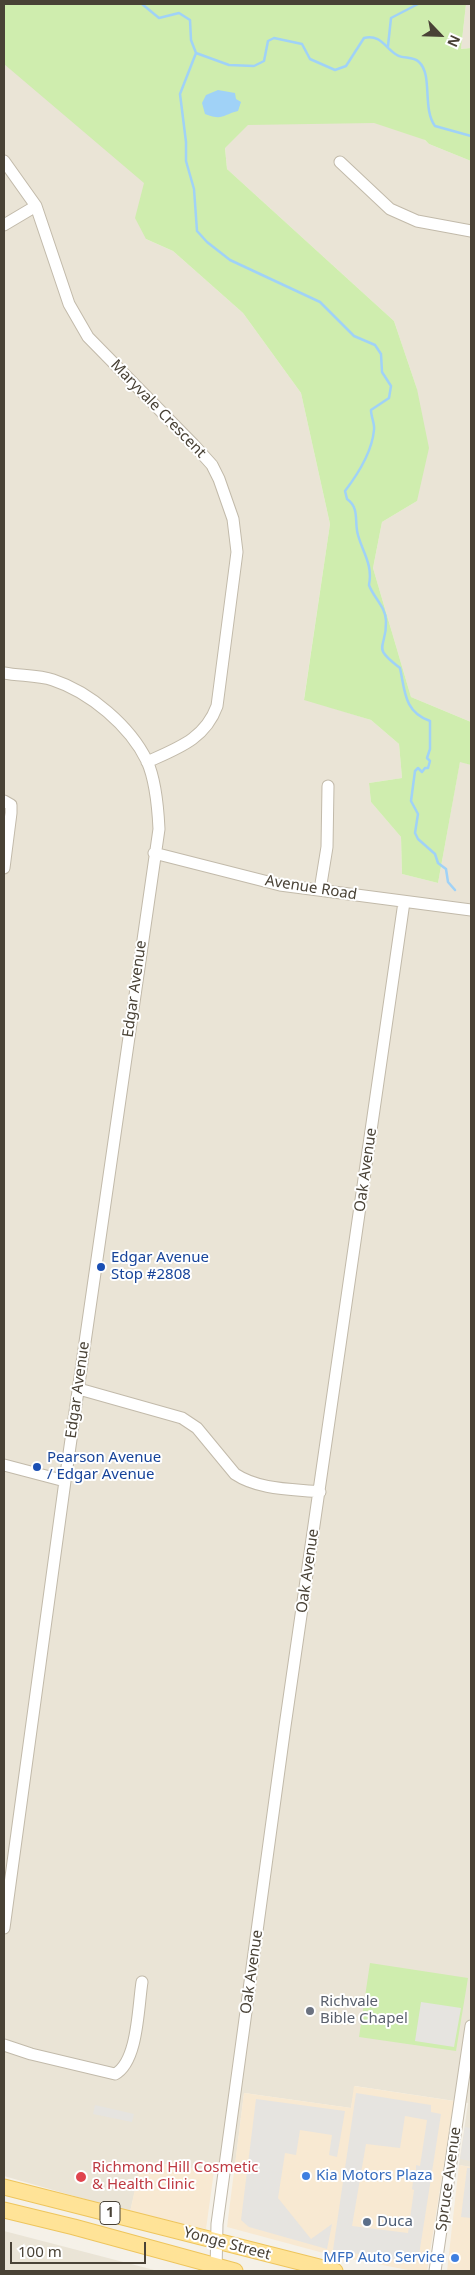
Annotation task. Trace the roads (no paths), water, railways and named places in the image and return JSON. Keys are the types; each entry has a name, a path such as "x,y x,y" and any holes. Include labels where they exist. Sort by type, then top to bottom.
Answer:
{"main road":[{"name":"Yonge Street","path":"4,2187 335,2271"},
{"name":"Yonge Street","path":"4,2210 74,2227 216,2269 235,2271"}],"street":[{"name":"Maryvale Crescent","path":"4,161 36,206 57,273 76,320 99,350 150,399 212,465 233,519 237,565 217,706 212,721 203,731 181,746 147,762"},
{"path":"340,162 390,209 417,221 471,231"},
{"path":"4,226 36,206"},
{"path":"4,673 53,680 93,699 124,728 147,762"},
{"name":"Edgar Avenue","path":"4,1928 64,1481 79,1389 158,829 157,803 147,762"},
{"path":"320,890 328,832 328,786"},
{"path":"4,801 10,805 11,813 4,868"},
{"name":"Avenue Road","path":"154,853 280,885 471,910"},
{"name":"Oak Avenue","path":"216,2269 216,2241 285,1726 404,902"},
{"path":"79,1389 182,1418 197,1428 235,1474 242,1478 260,1485 320,1492"},
{"path":"4,1465 64,1481"},
{"path":"4,2045 31,2054 115,2074 123,2070 131,2056 142,1982"},
{"name":"Spruce Avenue","path":"435,2271 471,2026"}],"water":[{"path":"218,90 235,93 236,99 241,102 238,111 222,117 205,114 202,103 206,95"}],"waterway":[{"path":"142,4 159,18 179,13 190,20 191,40 196,53 180,94 186,142 186,161 194,189 197,231 207,242 230,260 320,302 354,336 375,345 381,354 382,372 391,386 389,398 371,410 374,428 373,438 359,470 345,491 347,499 354,507 358,535 369,565 369,585 385,616 386,630 382,647 383,651 400,668 405,693 410,706 421,717 430,721 430,749 427,758 430,761 428,768 425,768 422,772 418,768 415,771 411,801 418,814 415,833 418,839 435,854 438,863 446,869 448,882 455,890"},
{"path":"388,46 391,18 418,4"},
{"path":"196,53 229,65 254,66 264,61 268,41 274,38 302,44 310,59 335,70 346,66 364,38 375,38 397,55 419,62 426,75 429,110 435,126 471,136"}],"place":[{"name":"Edgar Avenue Stop #2808","path":"101,1267"},
{"name":"Pearson Avenue / Edgar Avenue","path":"37,1467"},
{"name":"Richvale Bible Chapel","path":"310,2011"},
{"name":"Kia Motors Plaza","path":"306,2176"},
{"name":"Richmond Hill Cosmetic & Health Clinic","path":"81,2177"},
{"name":"Duca","path":"367,2222"},
{"name":"MFP Auto Service","path":"455,2258"}]}
